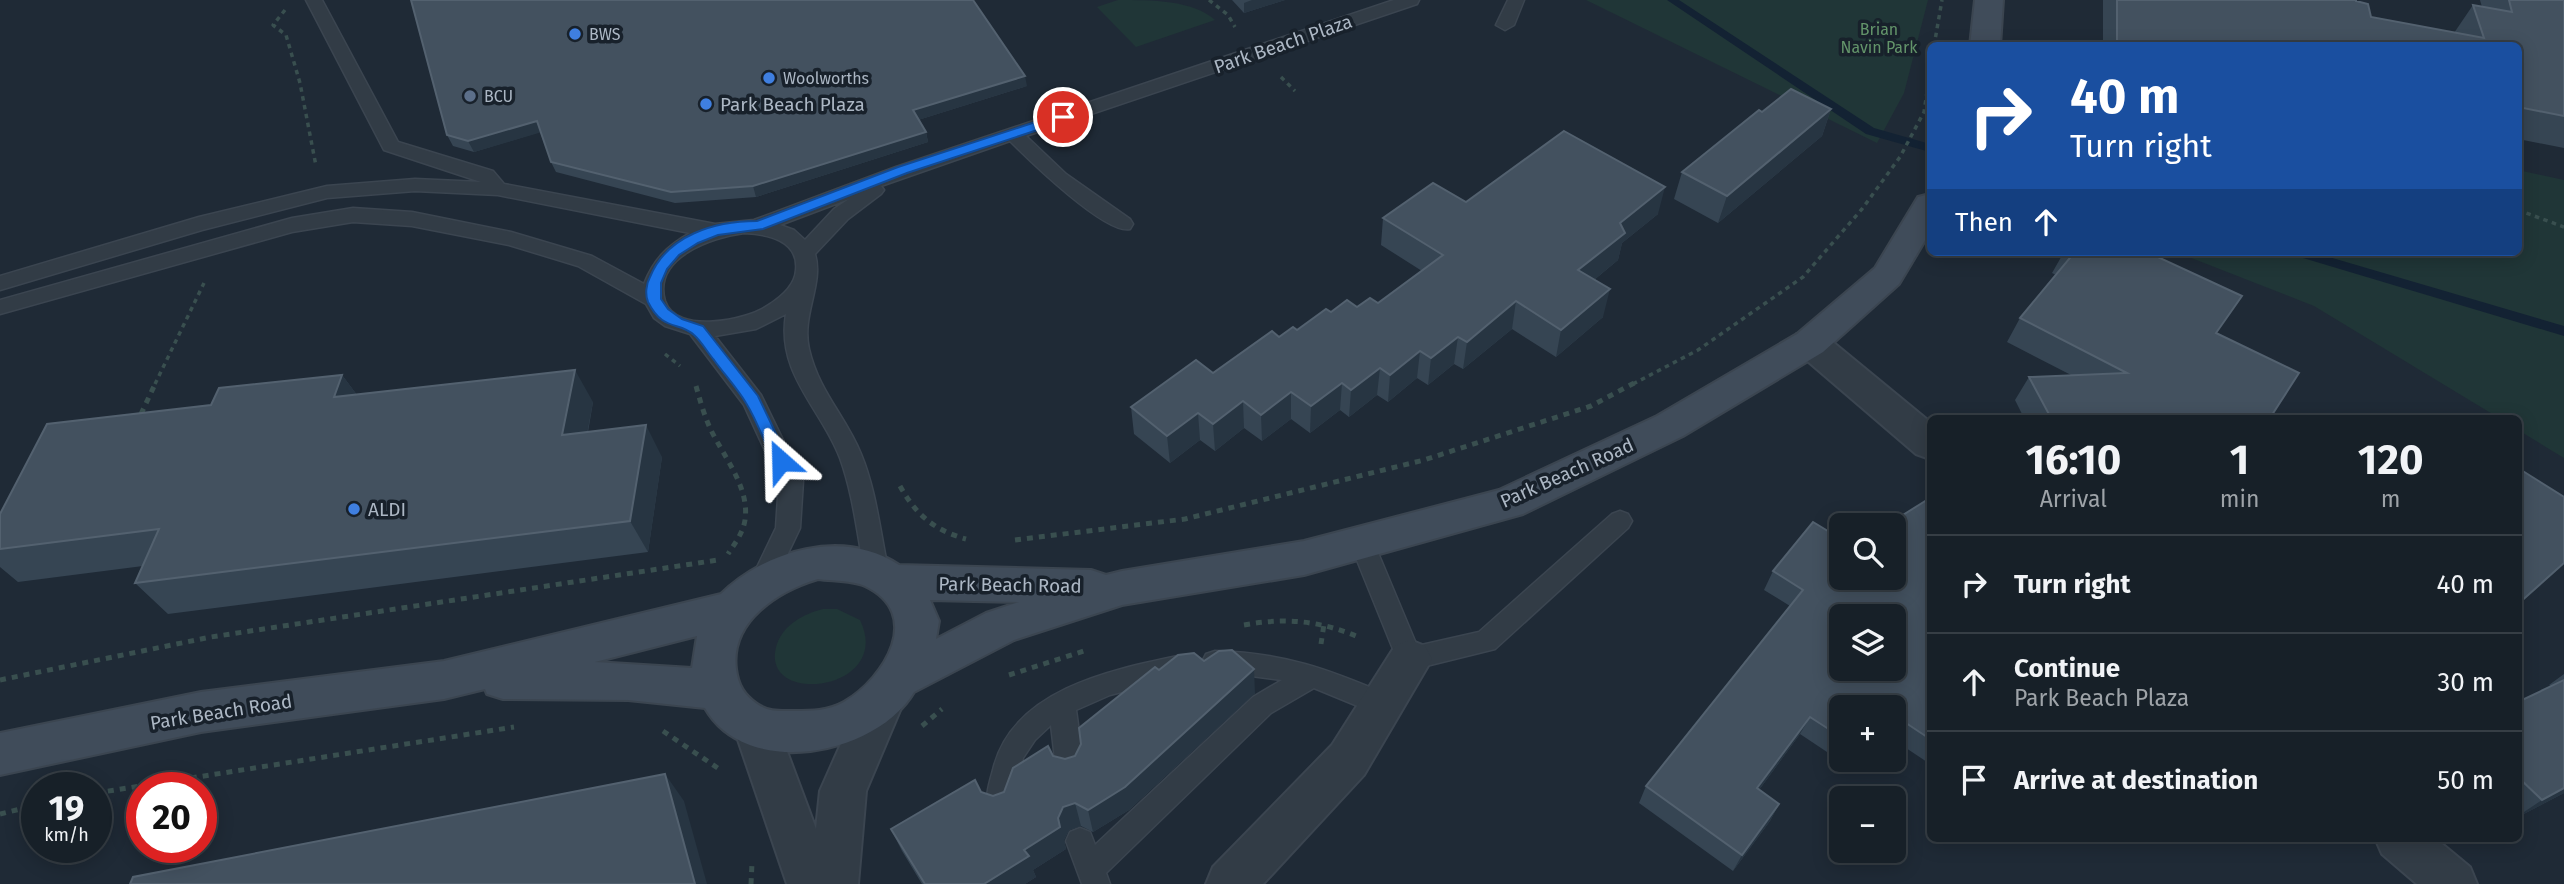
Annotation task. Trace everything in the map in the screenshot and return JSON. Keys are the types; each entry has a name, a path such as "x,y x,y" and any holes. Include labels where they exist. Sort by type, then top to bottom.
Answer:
{"street":[{"path":"1984,42 1989,0"},
{"name":"Park Beach Road","path":"892,689 1001,626 1122,588 1304,558 1509,503 1670,426 1810,343 1887,276 1927,210"},
{"path":"1810,343 1927,441"},
{"path":"834,884 843,792 892,689 915,652 918,625 912,601 887,575 849,562 818,562 789,570 747,597 719,635 712,664 717,690 732,713 757,728 787,734 821,731 853,720 892,689"},
{"name":"Park Beach Road","path":"887,575 1122,588"},
{"name":"Park Beach Road","path":"444,680 747,597"},
{"path":"1230,884 1348,760 1410,659"},
{"name":"Park Beach Road","path":"0,754 201,712 444,680 628,681 717,690"},
{"path":"757,728 811,884"},
{"path":"2404,842 2453,884"}],"lane":[{"path":"314,0 391,146 486,175 498,189"},
{"name":"Park Beach Plaza","path":"758,226 903,170 1411,0"},
{"path":"1505,25 1516,0"},
{"path":"1013,134 1059,178 1123,224"},
{"path":"805,251 841,214 903,170"},
{"path":"0,283 199,225 327,192 415,185 498,189 715,231"},
{"path":"0,307 292,225 353,215 412,219 511,239 585,261 654,299 663,313 677,323 698,329 723,330 760,319 791,300 803,284"},
{"path":"654,299 654,283 661,267 674,252 693,240 737,226 779,230 795,239 805,251 808,267 794,333 808,382 850,454 887,575"},
{"path":"698,329 753,401 791,481 788,528 747,597"},
{"path":"1362,542 1410,659 1486,641 1620,520"},
{"path":"1000,803 1012,751 1035,721 1062,703 1141,674 1206,662 1317,664 1382,704"},
{"path":"1080,841 1093,876 1262,705 1317,664"},
{"path":"1062,703 1070,768"}],"path":[{"path":"1935,42 1942,0"},
{"path":"285,10 273,25 286,35 300,83 315,162"},
{"path":"1002,542 1185,519 1423,460 1591,405 1698,350 1803,277 1862,209 1900,157 1924,112 1927,92"},
{"path":"2522,211 2564,227"},
{"path":"141,414 209,272"},
{"path":"658,349 685,370"},
{"path":"0,680 211,637 715,562 726,556 739,538 747,516 746,496 712,432 693,377"},
{"path":"898,483 914,513 928,524 946,534 974,541"},
{"path":"1317,664 1324,624"},
{"path":"112,790 517,726"},
{"path":"655,726 681,741 723,772 731,782"},
{"path":"0,814 21,809"}],"green space":[{"path":"1118,0 1183,5 1206,13 1215,20 1136,47 1097,7"},
{"name":"Brian Navin Park","path":"1586,0 1928,0 1904,93 1877,143"},
{"path":"2522,171 2564,180 2564,458 2522,432 2522,415 2494,415 2314,306 2186,256 2522,256"},
{"path":"823,609 837,609 860,620 866,644 859,663 844,676 824,683 803,684 786,677 776,664 777,644 790,625"}],"building":[{"name":"Park Beach Plaza","path":"411,0 973,0 1025,76 913,110 926,132 753,186 671,192 551,162 537,121 468,141 447,135"},
{"path":"2117,0 2356,0 2368,4 2371,17 2484,38 2473,5 2512,12 2509,0 2564,0 2564,116 2522,108 2522,42 2117,42"},
{"path":"1791,89 1831,109 1727,196 1682,172 1759,110 1762,112"},
{"path":"1564,131 1665,187 1620,223 1625,233 1578,270 1610,289 1561,330 1516,301 1467,342 1458,337 1431,358 1420,351 1390,375 1380,368 1351,390 1342,383 1311,406 1291,392 1261,415 1243,401 1213,424 1198,413 1167,436 1131,407 1196,360 1213,373 1272,331 1279,337 1293,327 1297,330 1326,309 1331,312 1347,300 1357,307 1370,298 1378,303 1443,255 1383,218 1433,183 1466,202"},
{"path":"2072,256 2156,256 2242,296 2216,333 2299,373 2272,415 2049,415 2029,377 2127,373 2020,318"},
{"name":"ALDI","path":"575,370 562,435 646,425 630,521 135,583 159,529 0,549 0,514 47,424 211,405 219,388 342,375 334,397"},
{"path":"2522,471 2564,497 2564,563 2522,600"},
{"path":"1927,500 1927,737 1906,723 1906,695 1829,695 1829,729 1810,717 1757,788 1779,804 1742,855 1646,786 1803,590 1773,571 1813,522 1829,532 1829,590 1906,590 1906,513"},
{"path":"1232,650 1254,669 1125,787 1088,810 1075,803 1063,807 1058,818 1060,827 1024,850 1029,856 984,884 925,884 891,829 975,780 981,792 993,796 1004,792 1013,768 1048,746 1053,756 1065,759 1075,756 1081,744 1079,728 1155,667 1159,670 1178,655 1194,653 1204,661 1219,651"},
{"path":"2564,680 2564,788 2542,800 2522,781 2522,700"},
{"path":"665,774 695,884 130,884 133,877 217,863 217,861"}],"waterway":[{"path":"1672,0 1870,131 1927,147"},
{"path":"2311,256 2564,331"}],"place":[{"name":"BWS","path":"575,34"},
{"name":"Woolworths","path":"769,78"},
{"name":"BCU","path":"470,96"},
{"name":"Park Beach Plaza","path":"706,104"},
{"name":"ALDI","path":"354,509"}],"route":[{"path":"781,461 753,401 698,329 677,323 663,313 654,299 654,283 661,267 674,252 715,231 737,226 758,226 903,170 1063,117"}]}
